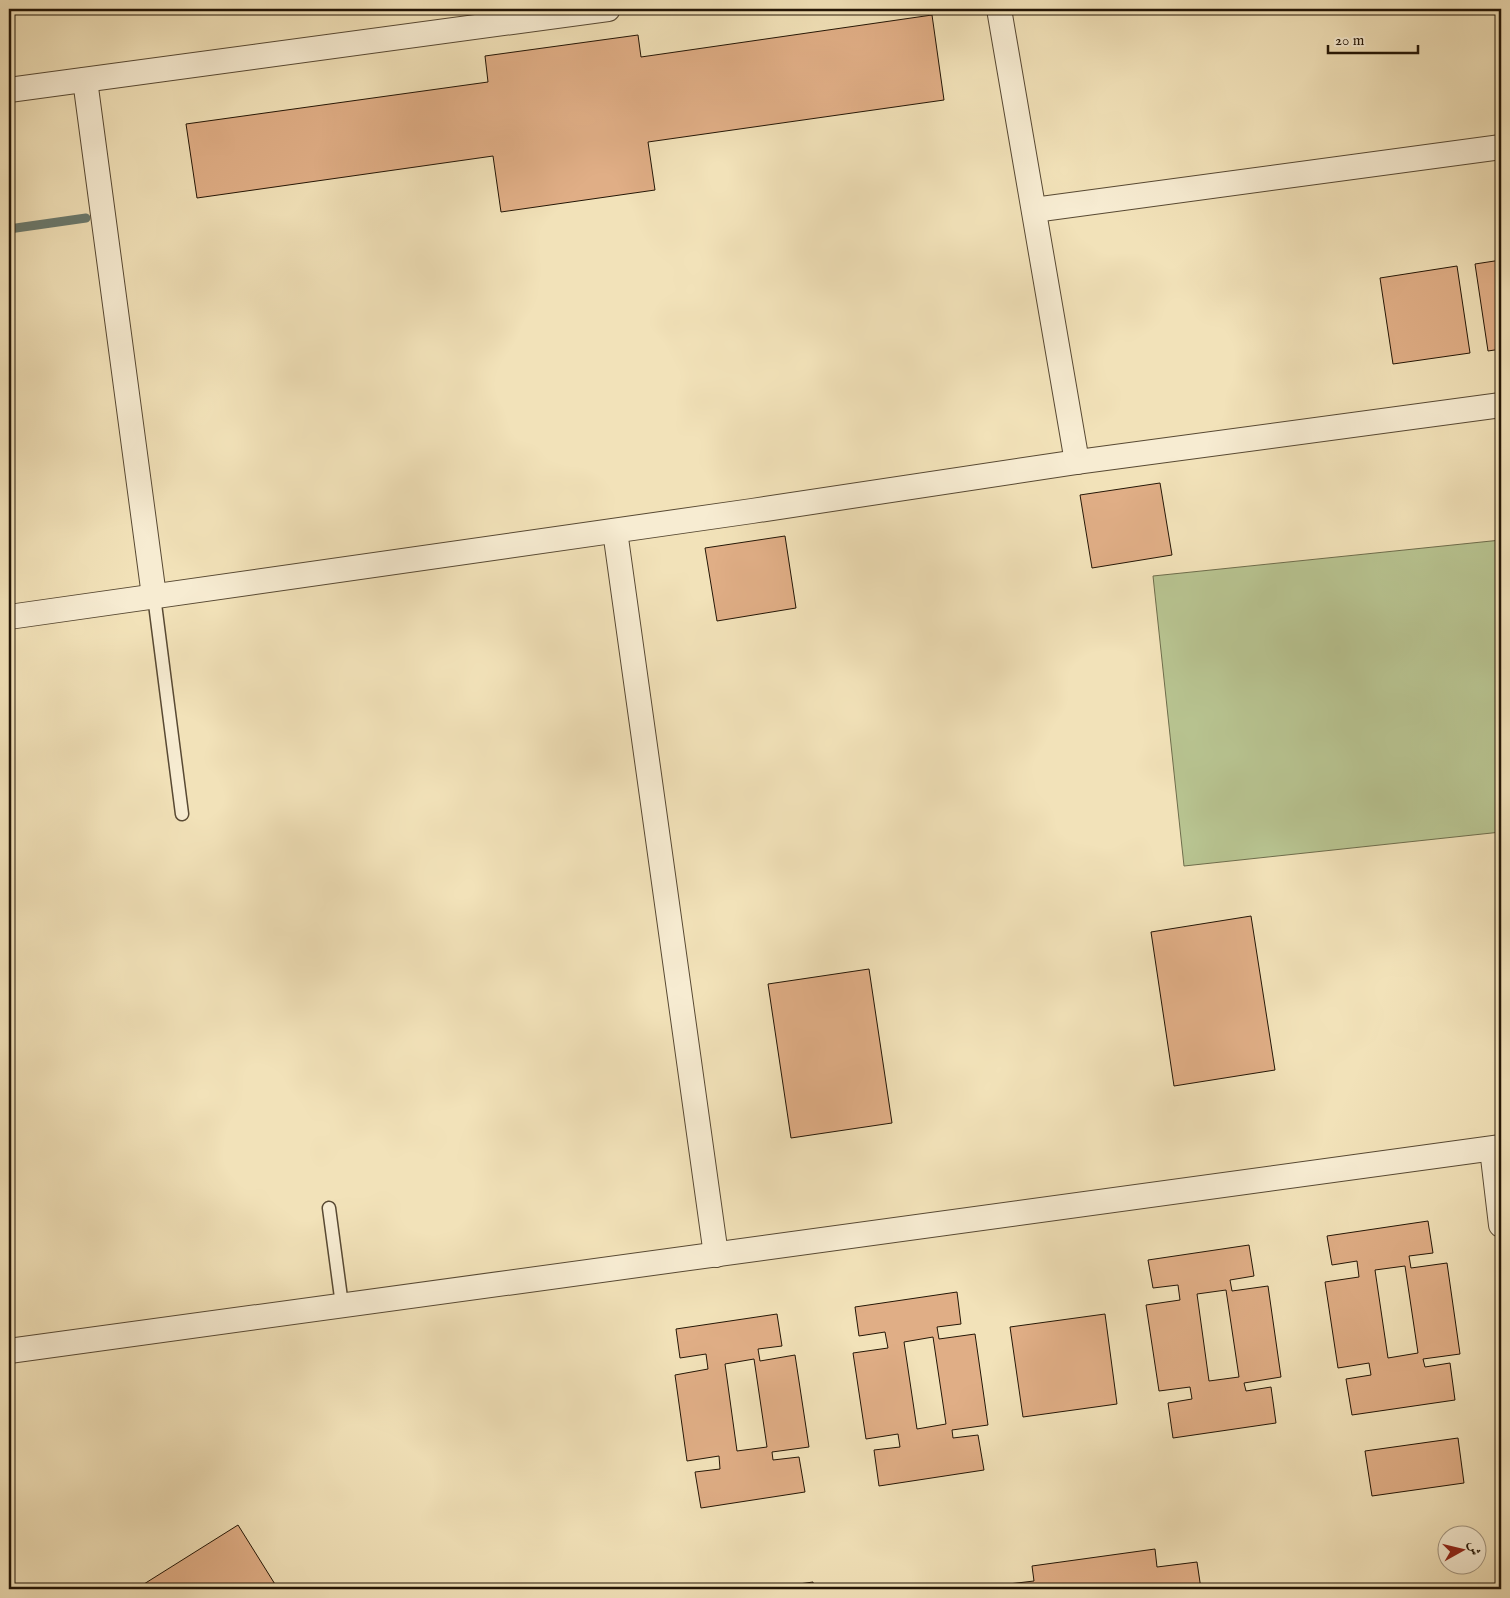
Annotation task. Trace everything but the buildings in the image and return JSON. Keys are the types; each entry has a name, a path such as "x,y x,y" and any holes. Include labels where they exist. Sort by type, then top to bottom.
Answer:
{"street":[{"path":"9,90 608,9"},
{"path":"999,9 1077,462"},
{"path":"85,80 154,596"},
{"path":"1034,210 1501,148"},
{"path":"9,617 615,531 1077,462 1501,406"},
{"path":"615,531 716,1255"},
{"path":"9,1351 1497,1148 1501,1225"}],"lane":[{"path":"154,596 182,814"},
{"path":"329,1208 342,1306"}],"green space":[{"path":"1501,540 1501,832 1184,866 1153,576"}],"waterway":[{"path":"9,229 86,218"}]}
